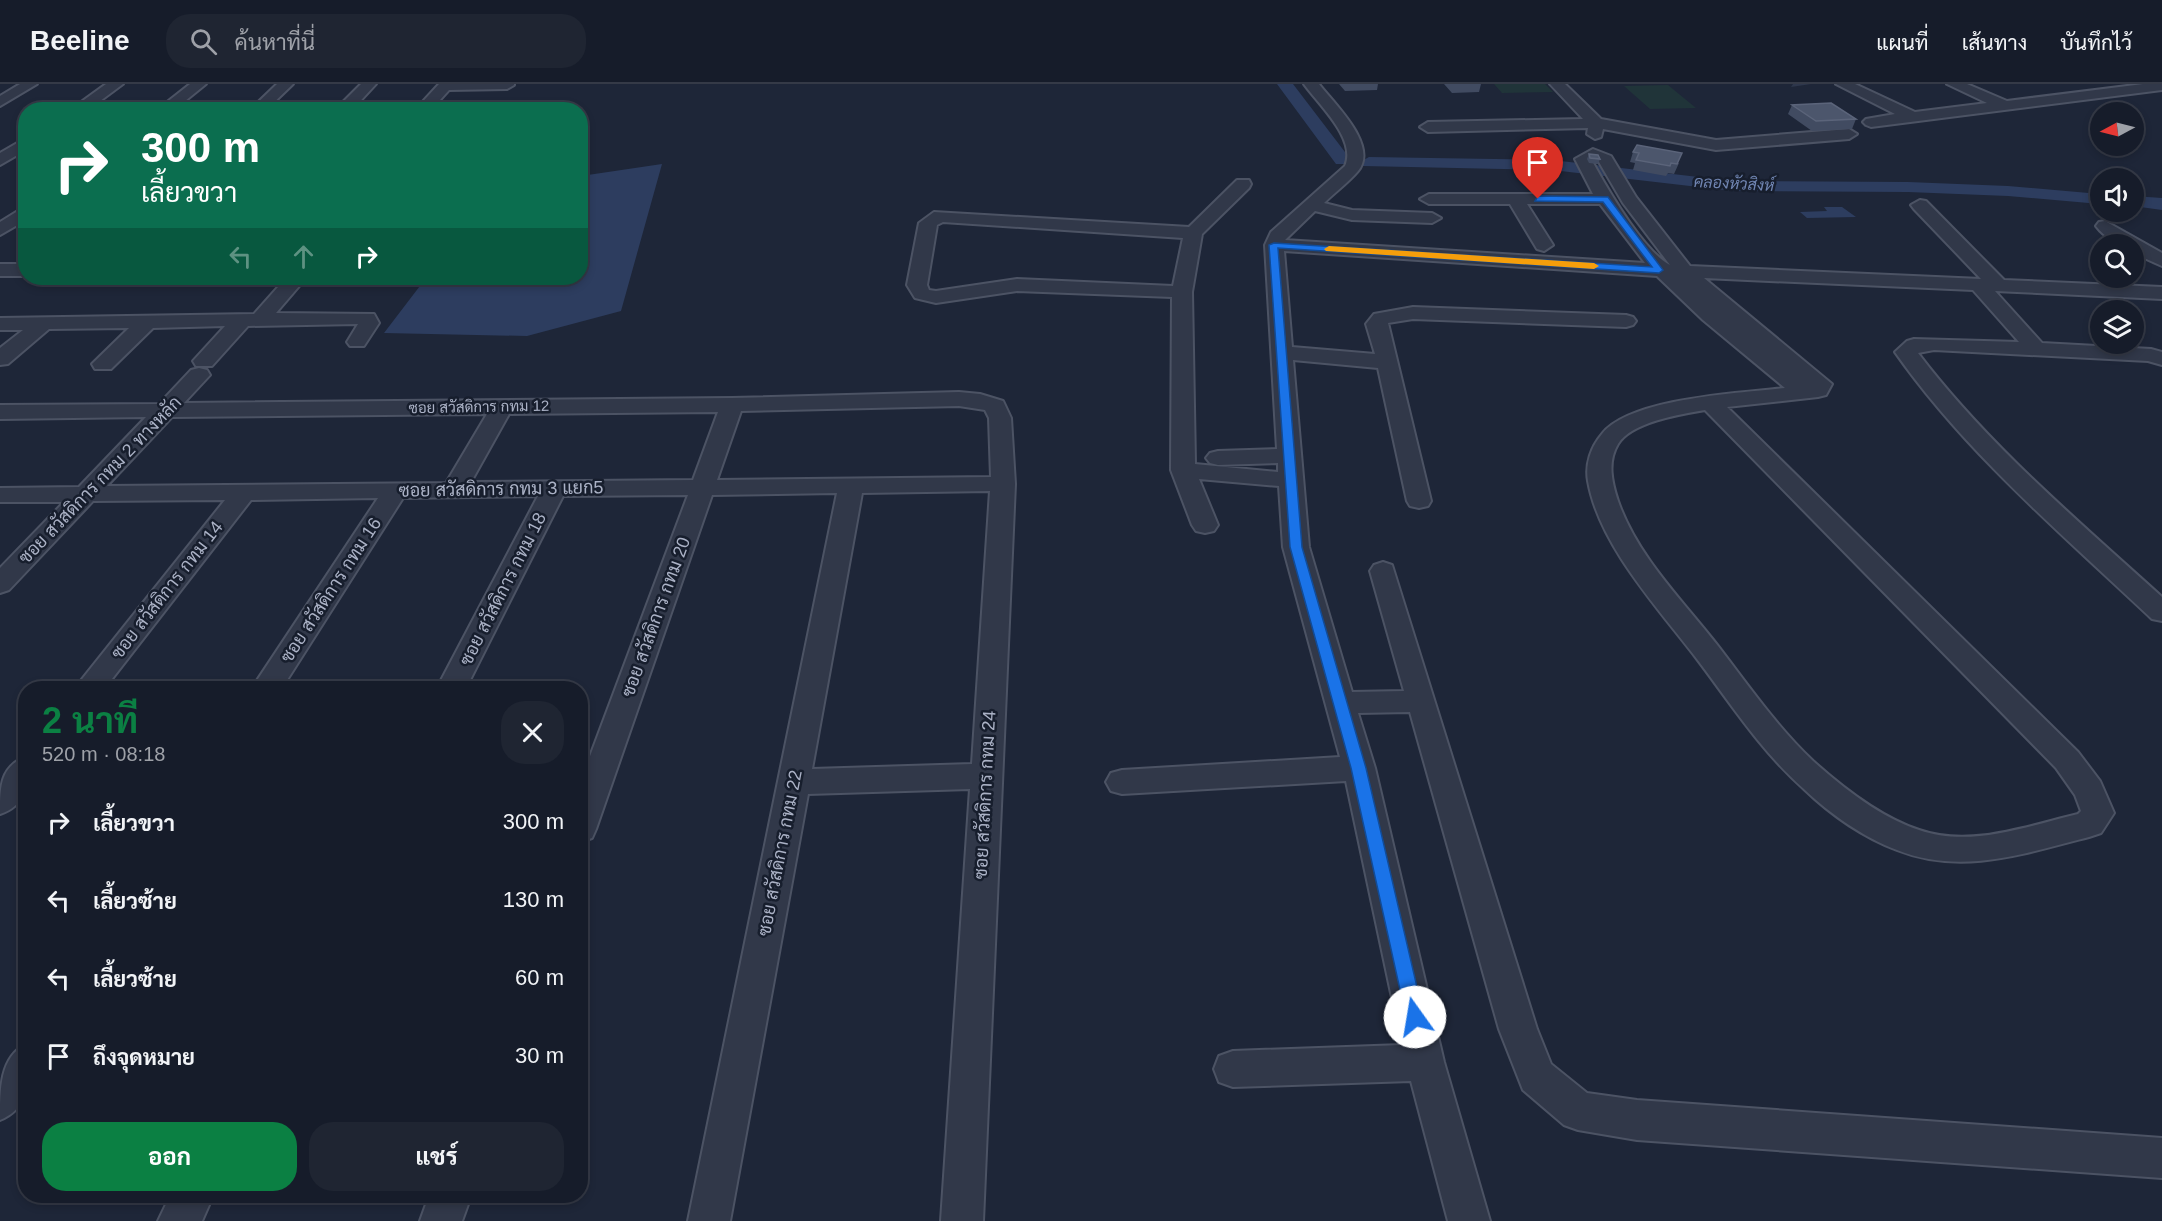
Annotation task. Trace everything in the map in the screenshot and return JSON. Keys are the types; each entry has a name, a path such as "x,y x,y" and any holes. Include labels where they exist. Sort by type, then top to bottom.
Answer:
{"street":[{"path":"0,102 30,84"},
{"path":"89,102 116,84"},
{"path":"175,102 199,84"},
{"path":"266,102 286,84"},
{"path":"351,102 369,84"},
{"path":"1311,84 1353,139 1358,149 1352,168 1277,236 1274,252 1296,547 1359,768 1425,1062 1469,1221"},
{"path":"1557,84 1596,123"},
{"path":"1843,84 1913,117"},
{"path":"1954,84 2007,105"},
{"path":"2061,84 2089,95"},
{"path":"430,102 447,85 507,85"},
{"path":"1871,122 2162,86"},
{"path":"1596,123 1590,165 1605,199 1677,276 1821,384 1818,390 1804,393 1711,404 1680,408 1632,421 1612,435 1601,452 1599,481 1614,519 1637,561 1766,729 1815,782 1864,818 1910,841 1952,851 1982,848 2089,824 2098,813 2089,790 2067,760 1711,404"},
{"path":"1428,127 1596,123 1716,145 1849,134"},
{"path":"0,160 18,148"},
{"path":"1590,165 1605,159 1677,276"},
{"path":"1205,525 1183,464 1182,292 1193,233 1243,184"},
{"path":"1429,198 1605,199"},
{"path":"1515,199 1544,245"},
{"path":"1313,205 1352,215 1432,218"},
{"path":"1920,205 2037,350"},
{"path":"1182,292 1017,285 936,297 922,294 917,285 928,223 940,216 1193,233"},
{"path":"0,230 18,217"},
{"path":"2105,226 2116,234"},
{"path":"2144,251 2162,260"},
{"path":"1274,252 1677,276 2162,293"},
{"path":"0,270 18,270"},
{"name":"ซอย สวัสดิการ กทม 2 ทางหลัก","path":"0,584 166,411 201,368 288,285"},
{"path":"1988,288 2162,302"},
{"path":"1419,501 1388,362 1376,324 1381,318 1399,313 1626,321"},
{"path":"0,324 367,318 369,323 357,342"},
{"path":"102,364 148,321"},
{"path":"0,359 44,323"},
{"path":"2162,359 2151,356 1934,344 1914,345 1906,352 1930,384 2021,482 2162,612"},
{"path":"1280,352 1388,362"},
{"name":"ซอย สวัสดิการ กทม 12","path":"0,412 732,405 959,399"},
{"name":"ซอย สวัสดิการ กทม 24","path":"959,399 980,401 994,406 1000,418 1003,484 962,1221"},
{"name":"ซอย สวัสดิการ กทม 20","path":"588,807 732,405"},
{"path":"455,489 502,407"},
{"path":"1183,464 1291,468"},
{"name":"ซอย สวัสดิการ กทม 3 แยก5","path":"0,495 1003,484"},
{"name":"ซอย สวัสดิการ กทม 22","path":"709,1221 851,486"},
{"name":"ซอย สวัสดิการ กทม 18","path":"456,681 554,489"},
{"name":"ซอย สวัสดิการ กทม 16","path":"272,681 395,491"},
{"name":"ซอย สวัสดิการ กทม 14","path":"95,681 244,492"},
{"path":"1383,571 1518,1029 1537,1077 1578,1111 1637,1120 2162,1158"},
{"path":"1339,703 1420,701"},
{"path":"1122,782 1359,768"},
{"path":"794,782 985,776"},
{"path":"0,801 18,779"},
{"path":"1233,1069 1425,1062"},
{"path":"0,1101 18,1074"},
{"path":"179,1221 188,1203"},
{"path":"441,1221 447,1203"}],"green space":[{"path":"1494,84 1545,84 1553,92 1502,93"},
{"path":"1668,85 1696,108 1650,109 1624,86"}],"water":[{"path":"662,164 621,311 527,336 384,333 421,285 588,285 588,175"},
{"path":"1824,207 1842,207 1856,217 1807,218 1800,212 1827,211"}],"building":[{"path":"1831,103 1856,119 1816,121 1792,105"},
{"path":"1637,145 1682,153 1677,164 1671,163 1670,166 1636,160 1639,153 1633,152"},
{"path":"1589,154 1598,155 1600,159 1590,158"}],"waterway":[{"path":"1285,84 1342,160"},
{"name":"คลองหัวสิงห์","path":"1369,162 1552,165 1733,186 1908,187 2008,191 2090,198"},
{"name":"คลองหัวสิงห์","path":"2144,202 2162,204"}],"slow traffic":[{"path":"1329,249 1594,266"}],"route":[{"path":"1415,1017 1359,768 1296,547 1274,245 1659,270 1605,199 1538,199"}]}
